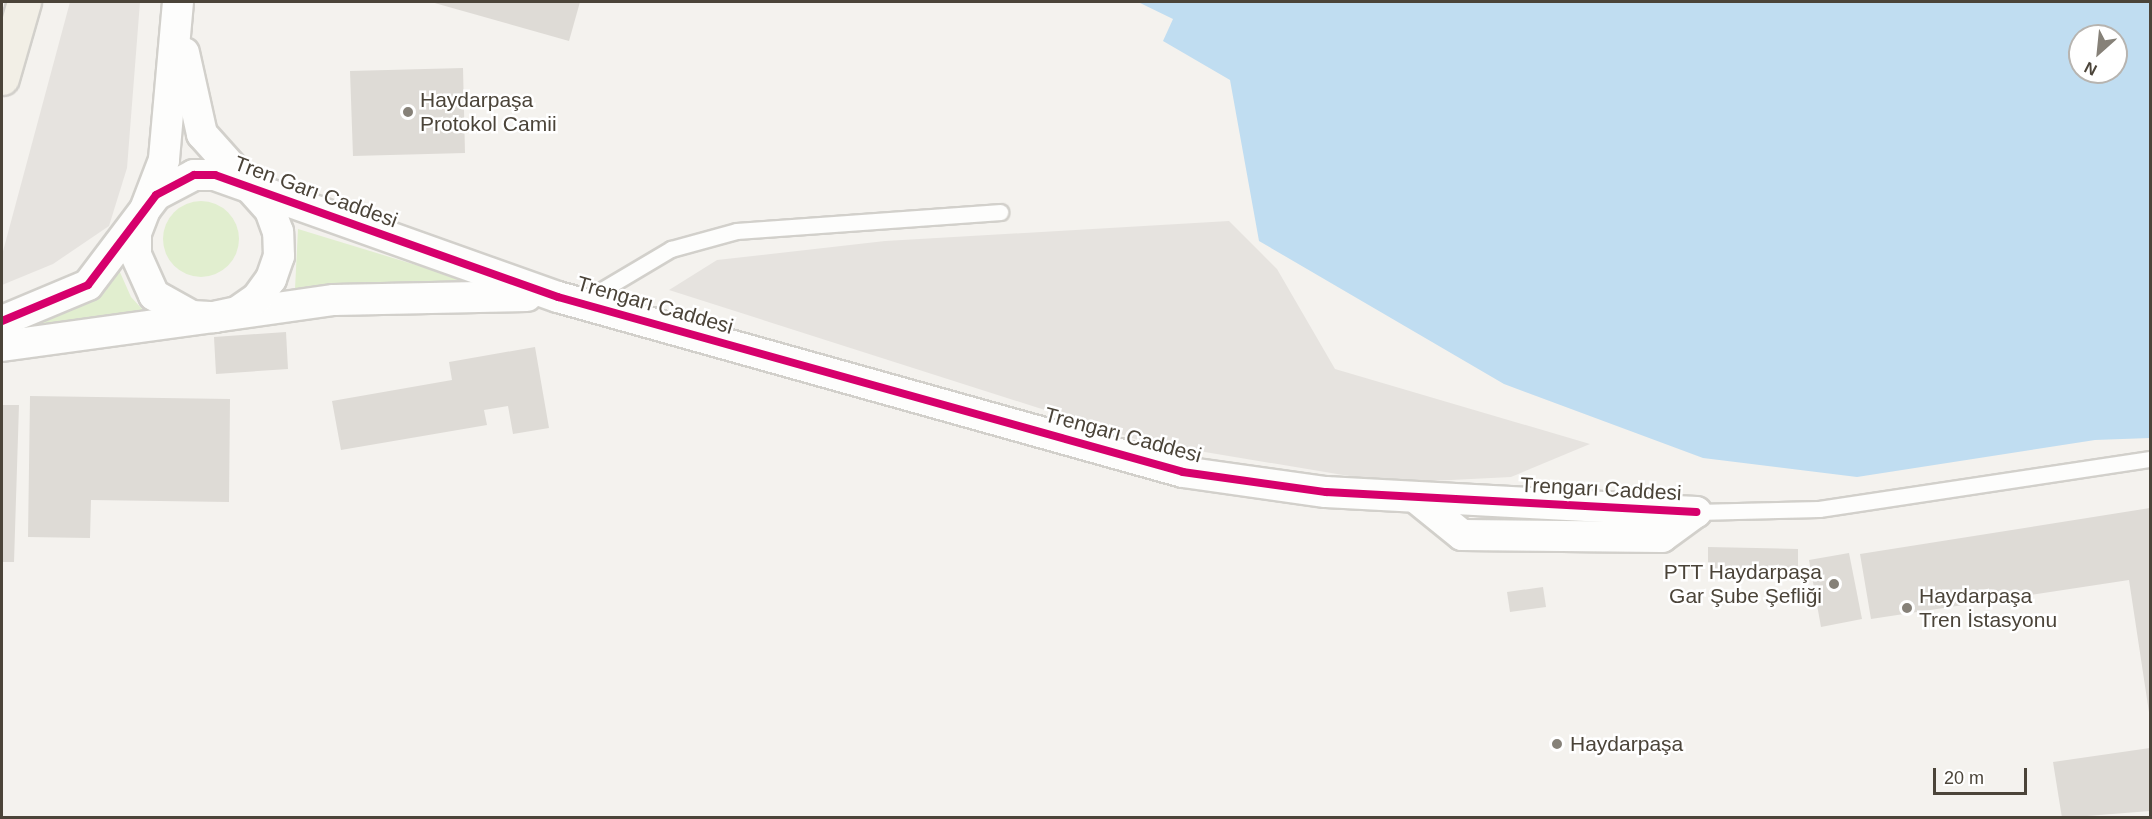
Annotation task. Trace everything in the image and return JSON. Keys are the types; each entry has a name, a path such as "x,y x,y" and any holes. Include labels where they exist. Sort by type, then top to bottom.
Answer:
{"main road":[{"path":"2,78 24,2"}],"street":[{"name":"Tren Garı Caddesi","path":"178,4 188,82 202,134 270,210 278,232 279,256 271,279 257,298 237,312 214,317"},
{"name":"Tren Garı Caddesi","path":"178,4 164,160 136,233 136,255 154,295 192,316 214,317 334,300 569,300"},
{"name":"Tren Garı Caddesi","path":"2,321 88,285 156,195 194,175 236,180 254,192 569,300"},
{"name":"Trengarı Caddesi","path":"569,300 1183,472 1326,492 1696,513"},
{"path":"2,346 214,317"}],"lane":[{"path":"569,300 671,249 737,231 1000,212"},
{"name":"Trengarı Caddesi","path":"1696,513 1819,509 2151,459"}],"green space":[{"path":"201,201 215,204 228,212 236,225 239,239 236,253 228,266 215,274 201,277 187,274 174,266 166,253 163,239 166,225 174,212 187,204"},
{"path":"298,229 465,280 295,289"},
{"path":"119,270 131,297 144,311 21,329 102,285"}],"shaded area":[{"path":"70,2 140,2 127,168 109,226 53,264 2,285 2,255"},
{"path":"1229,221 1277,269 1335,369 1590,444 1511,477 1391,483 1145,442 669,290 717,260 885,241"}],"water":[{"path":"1138,2 2150,2 2150,438 2095,440 1857,477 1703,458 1504,384 1259,241 1230,80 1163,41 1173,19"}],"building":[{"path":"431,2 580,2 569,41"},
{"name":"Haydarpaşa Protokol Camii","path":"463,68 465,153 353,156 350,71"},
{"path":"286,332 288,369 216,374 214,337"},
{"path":"535,347 549,428 513,434 508,406 484,410 487,425 341,450 332,401 452,380 449,362"},
{"path":"30,396 230,399 229,502 91,500 90,538 28,537"},
{"path":"2,405 19,405 14,562 2,562"},
{"name":"Haydarpaşa Tren İstasyonu","path":"2150,508 2150,719 2129,580 1871,619 1860,554"},
{"path":"1708,547 1798,549 1798,573 1708,572"},
{"name":"PTT Haydarpaşa Gar Şube Şefliği","path":"1849,553 1862,619 1821,627 1809,560"},
{"path":"1543,587 1546,607 1510,612 1507,592"},
{"path":"2150,748 2150,811 2062,818 2053,762"}],"cycle path":[{"path":"2,321 88,285 156,195 194,175 215,175 558,297 1183,472 1326,492 1696,512"}],"place":[{"name":"Haydarpaşa Protokol Camii","path":"408,112"},
{"name":"PTT Haydarpaşa Gar Şube Şefliği","path":"1834,584"},
{"name":"Haydarpaşa Tren İstasyonu","path":"1907,608"},
{"name":"Haydarpaşa","path":"1557,744"}]}
